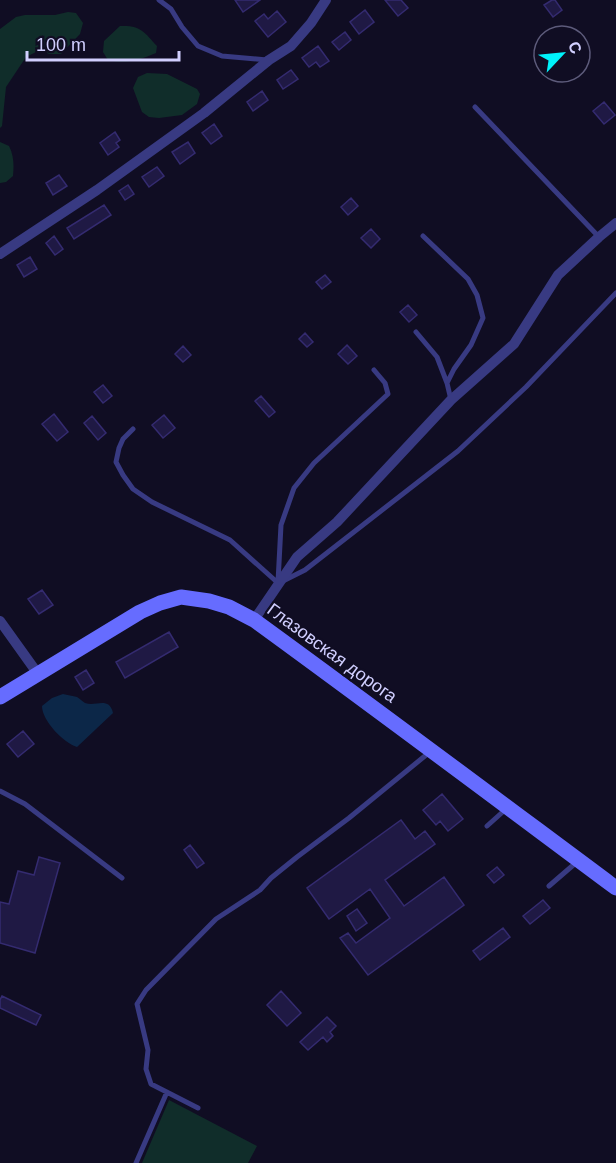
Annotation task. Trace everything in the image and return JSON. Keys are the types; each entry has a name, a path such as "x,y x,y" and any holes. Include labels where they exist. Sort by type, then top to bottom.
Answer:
{"street":[{"path":"0,254 107,183 204,113 269,60 291,46 311,23 326,0"},
{"path":"254,620 297,557 337,522 451,400 514,344 558,275 616,223"},
{"name":"Глазовская дорога","path":"0,697 140,612 160,603 181,597 229,607 254,620 616,888"},
{"path":"0,621 38,674"}],"lane":[{"path":"159,0 171,9 198,46 222,56 269,60"},
{"path":"474,107 599,237"},
{"path":"423,236 468,279 477,295 483,318 471,345 447,383"},
{"path":"278,583 305,570 458,451 526,387 616,293"},
{"path":"416,332 437,357 451,400"},
{"path":"278,583 281,525 294,488 314,463 388,394 385,383 374,370"},
{"path":"133,429 123,439 116,462 133,489 152,502 230,540 278,583"},
{"path":"198,1108 151,1084 146,1069 148,1050 137,1004 146,990 216,919 260,890 271,878 432,750"},
{"path":"0,791 26,804 122,879"},
{"path":"487,826 508,808"},
{"path":"549,886 579,860"},
{"path":"136,1163 167,1092"}],"green space":[{"path":"76,13 83,23 80,34 61,54 49,54 40,50 26,57 6,87 0,128 0,29 16,17"},
{"path":"120,26 142,30 157,46 156,53 132,61 108,60 103,52 104,41"},
{"path":"147,73 167,74 197,89 200,94 197,104 182,115 149,117 142,112 133,88 138,77"},
{"path":"0,142 9,146 14,168 13,176 6,182 0,183"},
{"path":"169,1100 257,1146 248,1163 142,1163"}],"water":[{"path":"63,694 77,697 89,704 105,703 113,713 77,747 55,731 43,712 42,706 52,698"}],"building":[{"path":"235,0 260,0 243,12"},
{"path":"385,0 401,0 408,8 398,16"},
{"path":"555,0 562,10 553,17 544,5"},
{"path":"365,10 374,22 359,34 350,22"},
{"path":"277,11 286,22 268,37 255,21 264,14 268,19"},
{"path":"345,32 351,40 339,50 332,42"},
{"path":"318,46 329,61 320,67 316,62 309,67 302,58"},
{"path":"291,70 298,79 283,89 277,80"},
{"path":"262,91 268,100 253,111 247,102"},
{"path":"604,102 615,115 604,124 593,111"},
{"path":"214,124 222,136 211,144 202,133"},
{"path":"115,132 120,140 116,143 119,147 108,155 100,143"},
{"path":"188,142 195,153 180,164 172,152"},
{"path":"157,167 164,176 149,187 142,177"},
{"path":"59,175 67,186 53,195 46,183"},
{"path":"128,185 134,194 125,200 119,191"},
{"path":"351,198 358,206 348,215 341,207"},
{"path":"104,205 111,215 74,239 67,228"},
{"path":"371,229 380,239 371,248 361,238"},
{"path":"54,236 63,249 55,255 46,243"},
{"path":"30,257 37,269 24,277 17,265"},
{"path":"325,275 331,282 322,289 316,282"},
{"path":"408,305 417,315 409,322 400,312"},
{"path":"305,333 313,342 307,347 299,339"},
{"path":"347,345 357,356 348,364 338,354"},
{"path":"183,346 191,355 183,362 175,354"},
{"path":"103,385 112,396 103,403 94,392"},
{"path":"261,396 275,412 269,417 255,401"},
{"path":"54,414 68,432 57,441 42,424"},
{"path":"164,415 175,428 163,438 152,425"},
{"path":"92,416 106,433 98,440 84,423"},
{"path":"42,590 53,605 39,614 28,599"},
{"path":"169,632 178,647 125,678 116,662"},
{"path":"86,670 94,683 83,690 75,677"},
{"path":"23,731 34,744 18,757 7,744"},
{"path":"442,794 463,819 448,831 440,821 436,825 423,810"},
{"path":"401,820 415,839 425,831 435,844 385,880 404,906 444,877 464,905 368,975 340,938 348,933 356,943 390,918 370,889 329,919 307,888"},
{"path":"190,845 204,863 197,868 184,850"},
{"path":"39,857 60,863 35,953 0,943 0,902 9,904 18,871 34,875"},
{"path":"497,867 504,875 494,883 487,875"},
{"path":"543,900 550,908 530,924 523,916"},
{"path":"357,909 367,923 356,931 347,916"},
{"path":"503,928 510,937 480,960 473,951"},
{"path":"281,991 301,1013 287,1026 267,1005"},
{"path":"2,996 41,1015 36,1025 0,1008"},
{"path":"327,1017 336,1026 330,1032 333,1036 327,1042 323,1037 308,1050 300,1042"}]}
